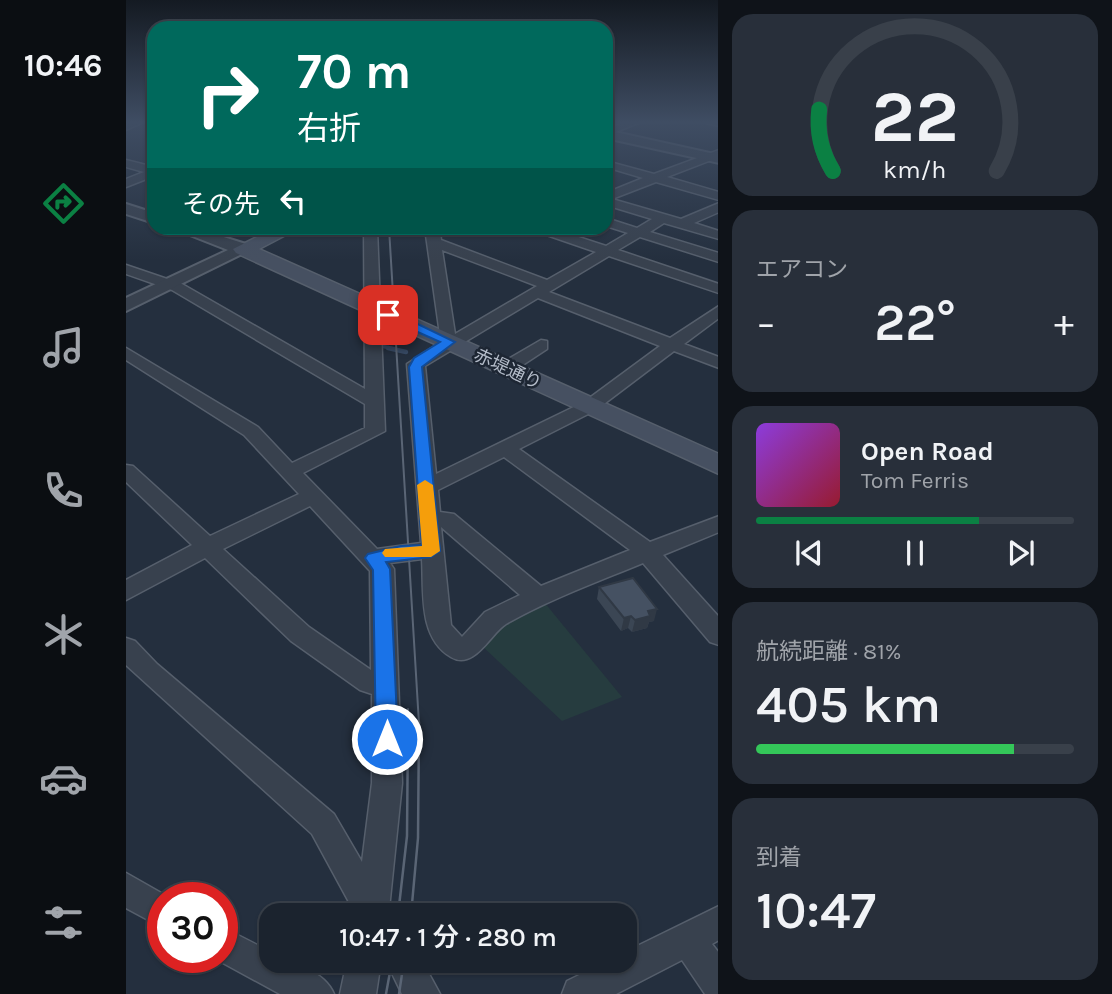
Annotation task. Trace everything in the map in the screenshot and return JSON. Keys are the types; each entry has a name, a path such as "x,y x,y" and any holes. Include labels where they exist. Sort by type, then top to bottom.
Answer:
{"main road":[{"path":"243,249 274,235"},
{"name":"赤堤通り","path":"243,249 718,465"}],"street":[{"path":"618,167 718,196"},
{"path":"613,196 684,167"},
{"path":"126,183 147,175"},
{"path":"613,201 718,235"},
{"path":"682,224 718,208"},
{"path":"126,209 147,216"},
{"path":"663,218 449,342 416,364 431,551 442,633 460,650 469,646 494,619 538,597 718,523"},
{"path":"613,224 718,258"},
{"name":"赤堤通り","path":"201,235 243,249"},
{"path":"289,472 376,431 373,401 371,235"},
{"path":"432,235 449,342"},
{"path":"436,235 542,288 718,363"},
{"path":"561,235 718,289"},
{"path":"126,305 243,249"},
{"path":"126,269 167,285 373,401"},
{"path":"425,488 590,406 718,310"},
{"path":"506,368 541,345"},
{"path":"126,353 244,425 382,569 387,688 387,783 374,903"},
{"path":"504,447 646,551 718,635"},
{"path":"126,471 205,548 300,634 369,682 387,688"},
{"path":"126,591 205,548 312,496"},
{"path":"428,519 446,519 538,597"},
{"path":"374,558 401,552 431,551"},
{"path":"126,648 148,672 323,824 367,903"},
{"path":"126,889 147,902"},
{"path":"580,994 718,922"},
{"path":"688,939 718,984"},
{"path":"238,953 316,994"},
{"path":"358,994 362,973"},
{"path":"410,973 422,994"}],"green space":[{"path":"544,602 622,697 562,721 481,645 504,622"}],"building":[{"path":"633,578 657,609 648,611 650,616 635,620 631,616 624,618 599,587"}],"waterway":[{"path":"381,346 395,349"},
{"path":"388,348 406,352"}],"tram line":[{"path":"389,235 419,724"},
{"path":"408,709 408,722"},
{"path":"399,903 407,836 408,722"},
{"path":"412,903 418,838 419,724"},
{"path":"386,994 390,973"},
{"path":"399,994 402,973"}],"slow traffic":[{"path":"391,553 431,551 425,485"}],"route":[{"path":"387,739 382,569 374,558 391,553 431,551 416,364 449,342 388,315"}]}
